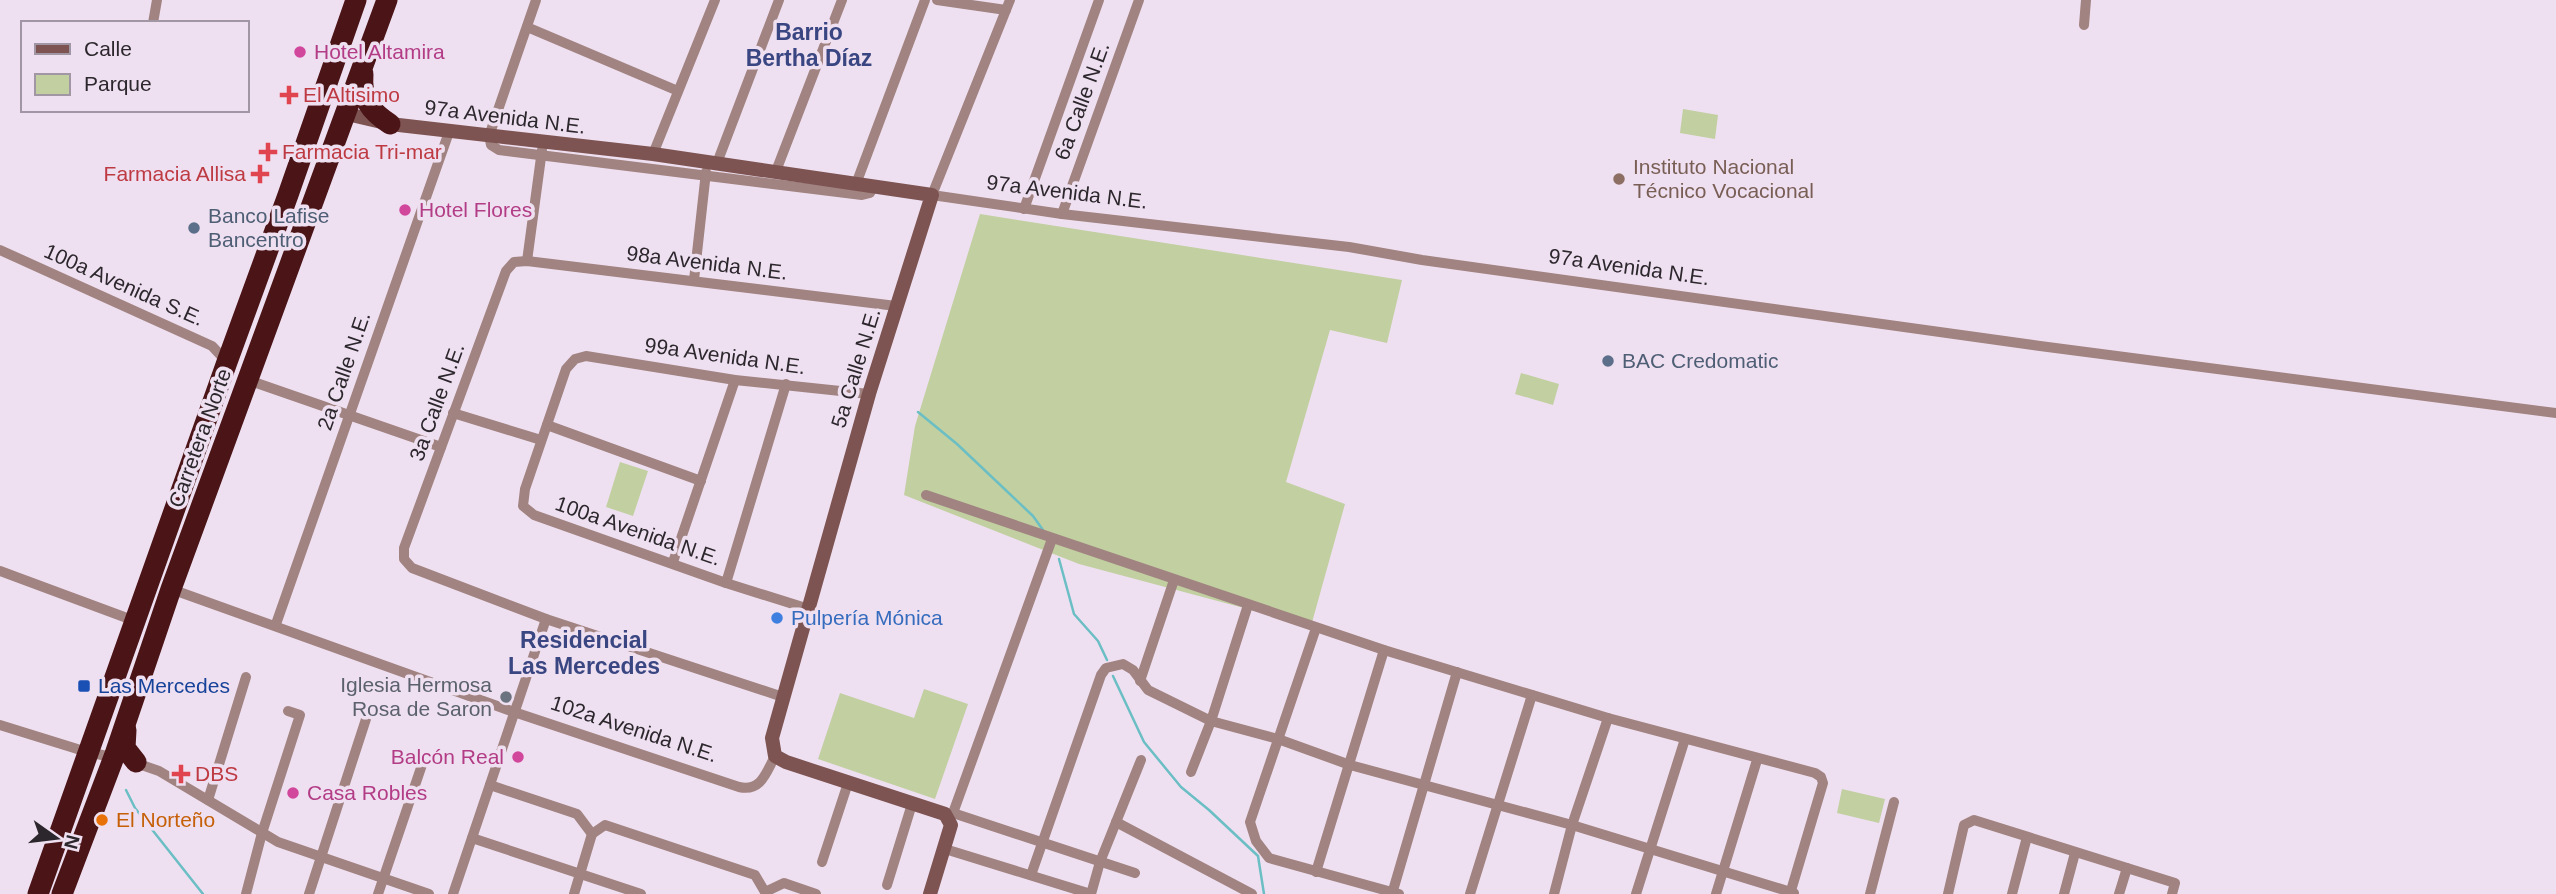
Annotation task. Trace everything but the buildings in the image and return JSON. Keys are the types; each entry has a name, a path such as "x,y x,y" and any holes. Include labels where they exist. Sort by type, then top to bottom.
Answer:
{"highway":[{"path":"288,195 304,180 324,128 334,118 347,114 341,104 338,90 359,23 356,0"},
{"name":"Carretera Norte","path":"38,894 86,752 356,0"},
{"path":"329,159 351,128 382,122 365,99 362,84 376,0"},
{"name":"Carretera Norte","path":"67,893 171,589 387,0"},
{"path":"130,710 124,744 136,762"}],"street":[{"path":"153,21 157,0"},
{"path":"489,136 536,0"},
{"path":"653,154 715,0"},
{"path":"694,280 710,167 779,0"},
{"path":"776,171 842,0"},
{"path":"856,184 925,0"},
{"path":"937,0 1008,5"},
{"path":"1024,209 1099,0"},
{"name":"6a Calle N.E.","path":"1062,214 1139,0"},
{"path":"2084,25 2086,0"},
{"name":"5a Calle N.E.","path":"775,756 772,738 783,697 896,306 932,195 1008,5"},
{"path":"527,27 678,91"},
{"name":"97a Avenida N.E.","path":"347,114 382,122 489,136 542,150 653,154 710,167 776,171 1024,209 1349,247 1422,260 1783,310 2556,413"},
{"name":"2a Calle N.E.","path":"276,624 449,132"},
{"path":"527,261 542,150 710,167 862,195 870,193 873,186"},
{"name":"100a Avenida S.E.","path":"0,250 212,346 226,362"},
{"name":"98a Avenida N.E.","path":"514,262 527,261 694,280 896,306"},
{"name":"3a Calle N.E.","path":"514,262 506,271 453,413 404,548 404,559 412,568 545,619"},
{"name":"99a Avenida N.E.","path":"547,425 566,369 575,359 586,356 735,380 869,394"},
{"path":"248,380 348,417 441,447"},
{"path":"673,562 735,380"},
{"path":"726,583 786,384"},
{"path":"453,413 541,440 547,425 701,481"},
{"name":"100a Avenida N.E.","path":"541,440 524,489 523,506 534,515 673,562 726,583 809,609"},
{"path":"926,495 1384,650 1685,740 1815,773 1821,777 1823,783 1793,893 1572,825 1350,765 1278,739 1211,721 1148,690 1133,670 1123,664 1106,668 1101,676 1031,875"},
{"path":"930,894 945,849 951,816 1052,539"},
{"path":"0,571 135,621"},
{"path":"1140,681 1174,580"},
{"name":"102a Avenida N.E.","path":"171,589 276,624 514,712 748,789 757,786 762,780 775,756"},
{"path":"1191,772 1211,721 1248,605"},
{"path":"453,894 545,619 783,697"},
{"path":"1316,628 1250,822 1256,841 1269,858 1394,893 1457,672"},
{"path":"1317,872 1384,650"},
{"path":"208,800 246,677"},
{"path":"1470,894 1532,695"},
{"path":"246,894 261,833 300,715 288,711"},
{"path":"1554,894 1572,825 1608,718"},
{"path":"309,894 366,719"},
{"path":"0,725 86,752 136,762 159,771 278,842 429,894"},
{"path":"1636,894 1685,740"},
{"path":"378,894 425,756"},
{"path":"775,756 912,804 1042,842 1135,873"},
{"path":"945,849 1091,894 1100,862 1141,760"},
{"path":"1716,894 1756,760"},
{"path":"822,862 848,783"},
{"path":"490,785 577,814 593,834"},
{"path":"1870,894 1894,802"},
{"path":"887,886 912,804"},
{"path":"1948,894 1964,825 1975,820 2175,883 2172,894"},
{"path":"1116,822 1252,894"},
{"path":"573,894 593,834 605,825 755,875 765,893 783,883 817,894"},
{"path":"2012,894 2028,837"},
{"path":"472,838 640,894"},
{"path":"2064,894 2075,853"},
{"path":"2119,894 2127,868"}],"green space":[{"path":"1683,109 1718,115 1715,139 1680,133"},
{"path":"980,214 1402,280 1387,343 1330,330 1286,482 1345,504 1311,626 1079,564 904,495 915,426"},
{"path":"1521,373 1559,384 1553,405 1515,394"},
{"path":"620,462 648,471 633,516 606,507"},
{"path":"924,689 968,704 935,799 818,759 840,693 914,718"},
{"path":"1842,789 1885,799 1879,823 1837,813"}],"waterway":[{"path":"918,412 957,444 1033,516 1043,530"},
{"path":"1059,559 1074,614 1098,641 1107,660"},
{"path":"1113,676 1144,742 1181,787 1258,856 1264,894"},
{"path":"126,790 135,808 203,894"}],"place":[{"name":"Hotel Altamira","path":"300,52"},
{"name":"El Altisimo","path":"289,95"},
{"name":"Farmacia Tri-mar","path":"268,152"},
{"name":"Farmacia Allisa","path":"260,174"},
{"name":"Instituto Nacional Técnico Vocacional","path":"1619,179"},
{"name":"Hotel Flores","path":"405,210"},
{"name":"Banco Lafise Bancentro","path":"194,228"},
{"name":"BAC Credomatic","path":"1608,361"},
{"name":"Pulpería Mónica","path":"777,618"},
{"name":"Las Mercedes","path":"84,686"},
{"name":"Iglesia Hermosa Rosa de Saron","path":"506,697"},
{"name":"Balcón Real","path":"518,757"},
{"name":"DBS","path":"181,774"},
{"name":"Casa Robles","path":"293,793"},
{"name":"El Norteño","path":"102,820"}],"district":[{"name":"Barrio Bertha Díaz","path":"809,45"},
{"name":"Residencial Las Mercedes","path":"584,653"}]}
